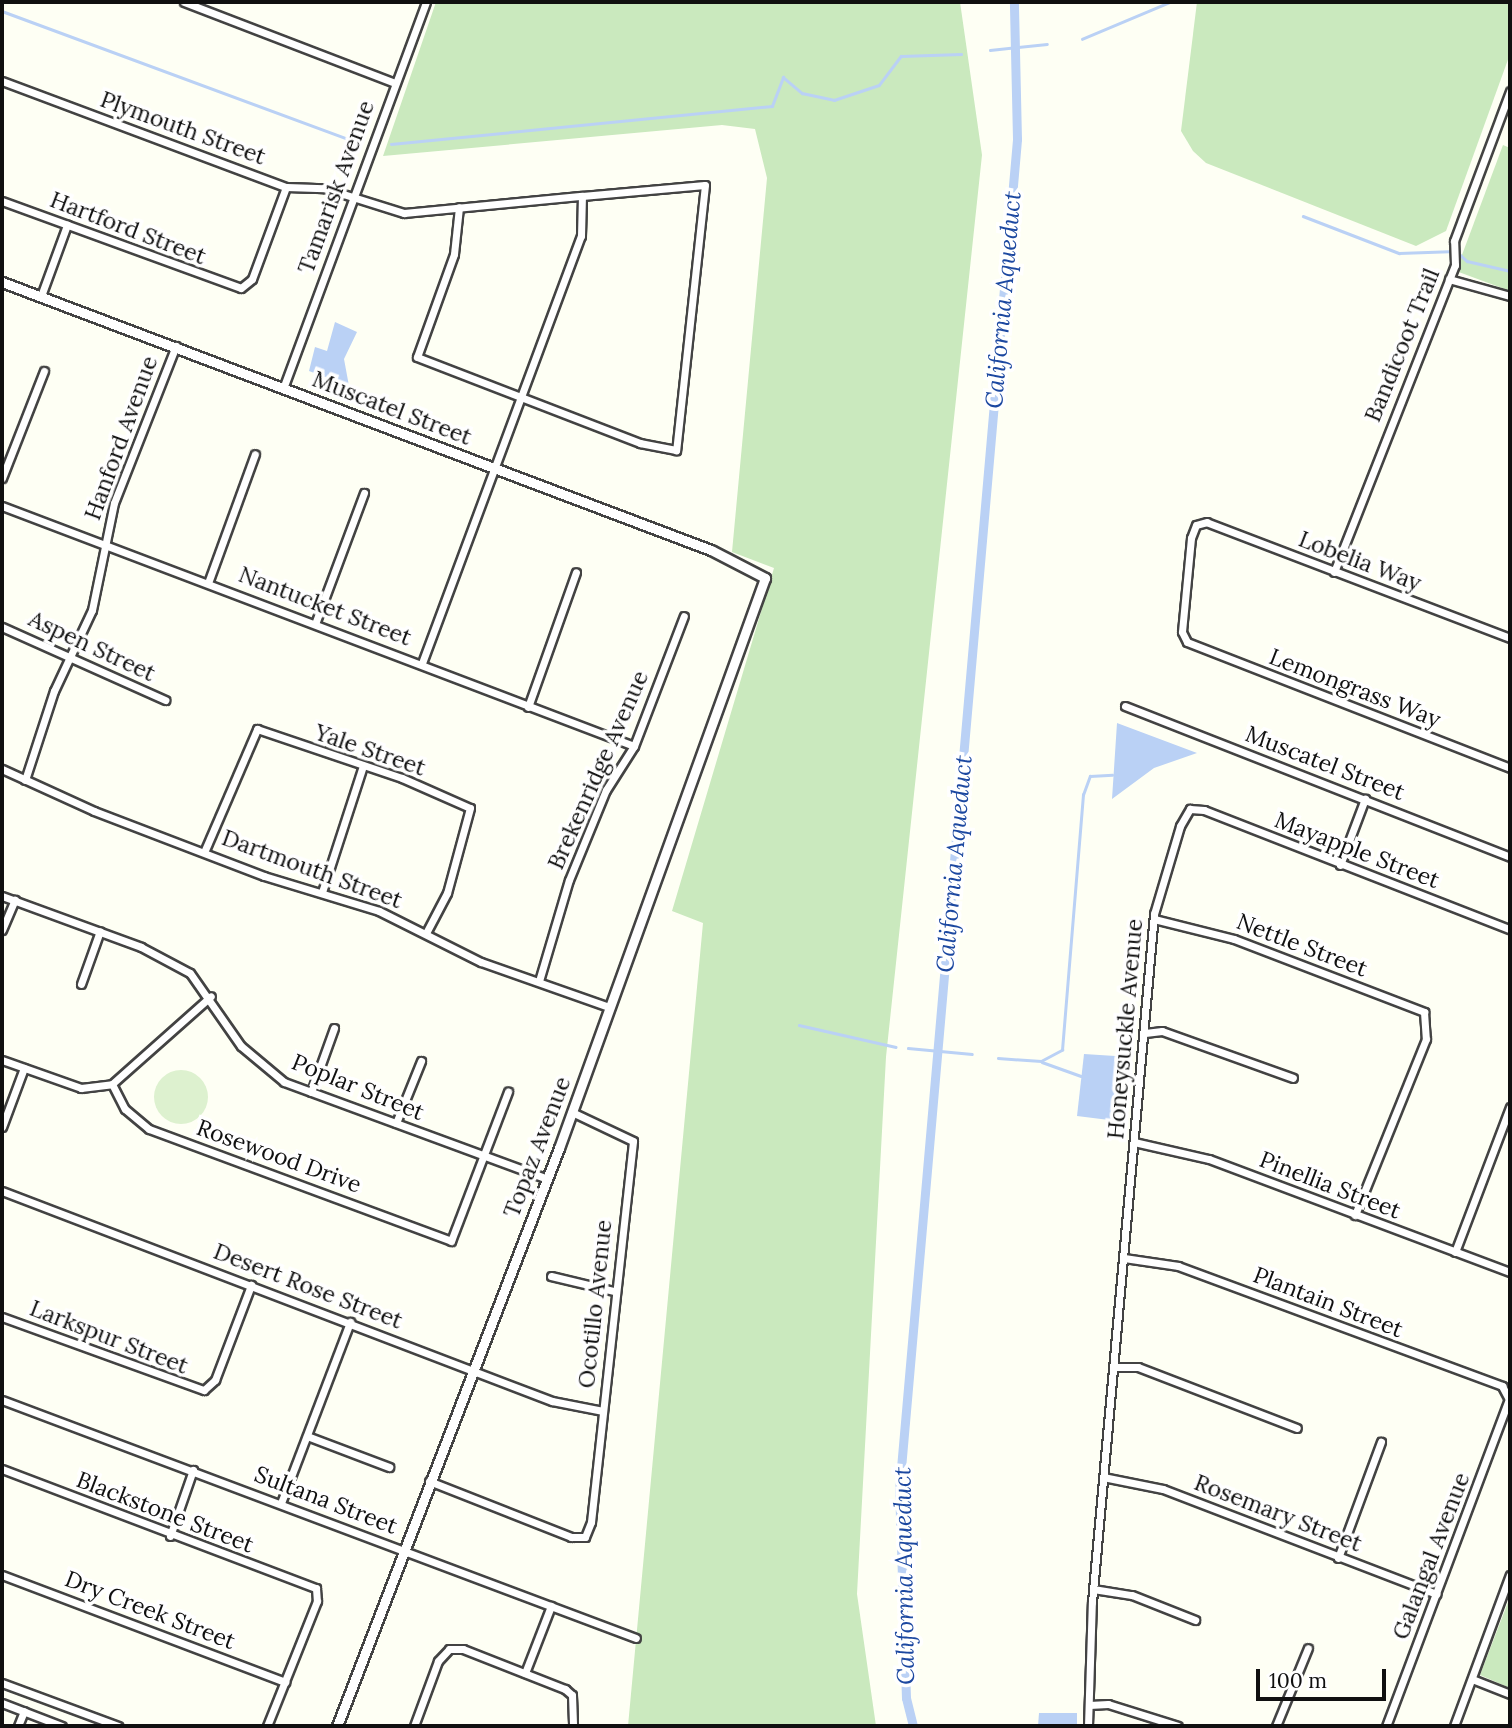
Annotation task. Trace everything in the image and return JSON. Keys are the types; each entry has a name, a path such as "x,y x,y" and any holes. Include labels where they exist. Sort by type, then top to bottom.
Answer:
{"street":[{"path":"184,2 395,83"},
{"name":"Tamarisk Avenue","path":"284,386 426,2"},
{"name":"Plymouth Street","path":"2,81 286,187 324,188 404,213 705,185 681,438 676,450 666,452 522,398"},
{"name":"Bandicoot Trail","path":"1334,572 1449,279 1454,241 1510,91"},
{"name":"Hartford Street","path":"2,201 241,288 252,279 286,187"},
{"path":"422,663 581,236 582,196"},
{"path":"459,207 454,254 417,357 522,398"},
{"path":"41,296 67,225"},
{"path":"1449,279 1510,296"},
{"name":"Muscatel Street","path":"2,282 284,386 711,550 765,578"},
{"name":"Hanford Avenue","path":"25,780 67,657 92,610 105,562 103,543 176,346"},
{"path":"2,478 44,371"},
{"path":"208,583 255,454"},
{"path":"315,624 364,493"},
{"name":"Nantucket Street","path":"2,506 422,663 528,707 634,746"},
{"name":"Lobelia Way","path":"1187,642 1182,632 1196,525 1207,522 1510,638"},
{"path":"528,707 576,572"},
{"name":"Topaz Avenue","path":"337,1726 572,1112 765,578"},
{"name":"Brekenridge Avenue","path":"539,981 582,847 606,790 634,746 684,616"},
{"name":"Aspen Street","path":"2,627 165,700"},
{"name":"Lemongrass Way","path":"1187,642 1510,768"},
{"name":"Muscatel Street","path":"1125,706 1510,855"},
{"name":"Yale Street","path":"205,850 257,729 363,766 470,808 447,893 426,933"},
{"path":"322,892 363,766"},
{"name":"Dartmouth Street","path":"2,769 205,850 426,933 481,962 609,1007"},
{"path":"1339,865 1365,799"},
{"name":"Mayapple Street","path":"1190,809 1510,929"},
{"name":"Honeysuckle Avenue","path":"1088,1726 1093,1588 1146,1033 1154,919 1190,809"},
{"name":"Poplar Street","path":"2,896 100,932 190,973 211,996 241,1046 284,1082 547,1179"},
{"path":"2,930 15,900"},
{"name":"Nettle Street","path":"1154,919 1234,939 1424,1012 1429,1021 1355,1215"},
{"path":"81,984 100,932"},
{"path":"2,1060 81,1088 112,1084 211,996"},
{"path":"311,1092 334,1028"},
{"path":"1146,1033 1162,1031 1293,1078"},
{"path":"396,1122 421,1061"},
{"path":"3,1121 24,1068"},
{"name":"Rosewood Drive","path":"112,1084 125,1109 149,1129 451,1241 484,1158"},
{"path":"484,1158 508,1091"},
{"path":"1455,1252 1510,1107"},
{"name":"Ocotillo Avenue","path":"429,1481 585,1537 603,1411 614,1291 633,1141 572,1112"},
{"name":"Pinellia Street","path":"1134,1142 1209,1158 1510,1272"},
{"name":"Desert Rose Street","path":"2,1191 473,1368 552,1401 603,1411"},
{"name":"Plantain Street","path":"1124,1258 1178,1266 1502,1386 1510,1399"},
{"path":"551,1276 614,1291"},
{"name":"Larkspur Street","path":"2,1317 204,1390 215,1380 251,1285"},
{"path":"281,1503 350,1322"},
{"path":"1113,1367 1138,1367 1297,1428"},
{"name":"Galangal Avenue","path":"1386,1726 1510,1399"},
{"name":"Sultana Street","path":"2,1400 636,1638"},
{"path":"307,1436 388,1467"},
{"path":"1338,1558 1381,1442"},
{"name":"Blackstone Street","path":"2,1469 170,1536 316,1588 317,1601 285,1682"},
{"path":"170,1536 193,1470"},
{"name":"Rosemary Street","path":"1103,1477 1163,1489 1437,1594"},
{"name":"Dry Creek Street","path":"2,1575 285,1682"},
{"path":"1454,1726 1510,1575"},
{"path":"1093,1588 1132,1595 1195,1620"},
{"path":"525,1673 551,1606"},
{"path":"414,1726 449,1649 463,1648 572,1695 573,1726"},
{"path":"1276,1726 1308,1648"},
{"path":"1472,1679 1510,1694"},
{"path":"267,1726 285,1682"},
{"path":"2,1683 118,1726"},
{"path":"2,1703 58,1726"},
{"path":"1089,1705 1108,1703 1178,1726"},
{"path":"18,1726 24,1712"}],"green space":[{"path":"436,2 960,2 982,155 886,1057 857,1594 876,1726 628,1726 703,923 672,911 774,568 732,552 767,178 755,129 722,125 383,156"},
{"path":"1197,2 1510,2 1510,54 1446,231 1416,246 1206,163 1193,151 1181,131"},
{"path":"1503,145 1510,148 1510,291 1456,271"},
{"path":"181,1070 200,1078 208,1097 200,1116 181,1124 162,1116 154,1097 162,1078"},
{"path":"1510,1597 1510,1688 1480,1675"}],"water":[{"path":"335,322 357,332 344,359 349,386 309,371 315,347 327,351"},
{"path":"1117,723 1197,753 1154,768 1112,799"},
{"path":"1084,1054 1131,1057 1125,1122 1077,1116"},
{"path":"1039,1713 1077,1713 1077,1726 1038,1726"}],"waterway":[{"name":"California Aqueduct","path":"913,1726 906,1698 899,1491 1017,139 1014,2"},
{"path":"1082,39 1170,2"},
{"path":"2,11 356,142"},
{"name":"California Aqueduct","path":"990,50 1047,44"},
{"path":"391,144 772,106 783,77 802,93 834,100 879,85 901,56 961,54"},
{"path":"1303,216 1399,253 1456,251 1467,261 1510,271"},
{"path":"998,1058 1041,1061 1062,1050 1083,795 1090,776 1112,775"},
{"path":"799,1025 896,1047"},
{"name":"California Aqueduct","path":"908,1048 972,1054"},
{"path":"1042,1062 1081,1076"}]}
